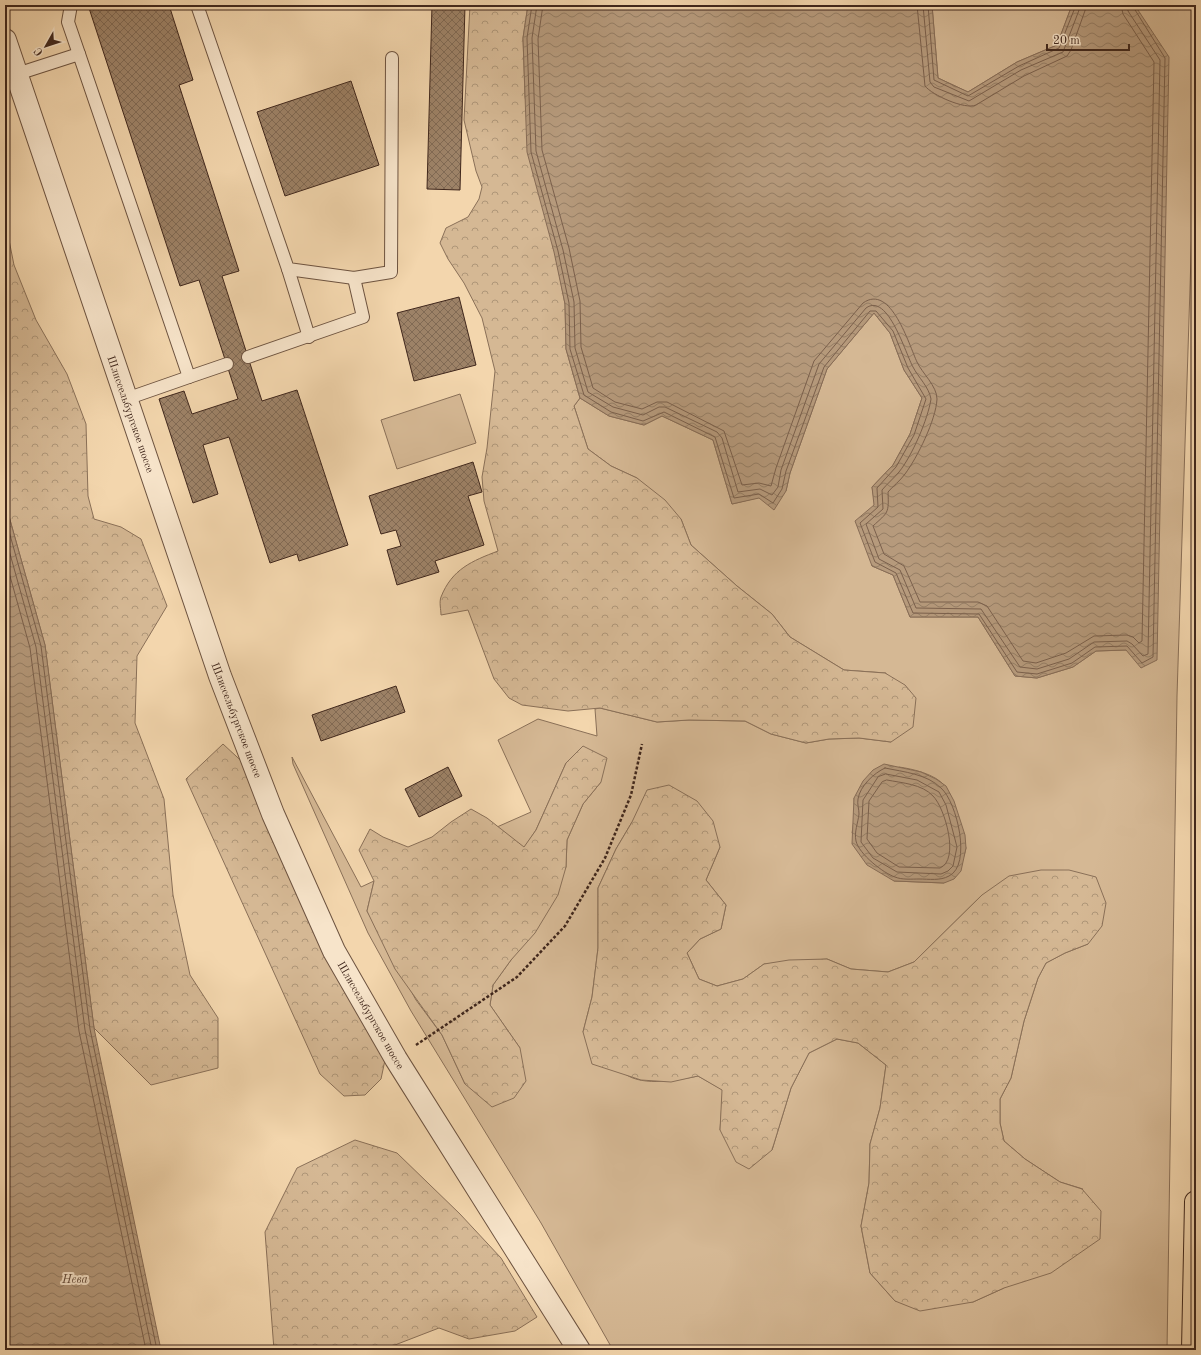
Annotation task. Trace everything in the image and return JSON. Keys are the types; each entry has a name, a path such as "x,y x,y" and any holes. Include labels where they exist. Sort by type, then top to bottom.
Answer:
{"main road":[{"path":"1193,1350 1196,1202"}],"street":[{"name":"Шлиссельбургское шоссе","path":"5,40 220,676 273,814 334,951 396,1059 579,1350"}],"lane":[{"path":"71,5 68,22 189,377"},
{"path":"197,5 288,270 309,337"},
{"path":"17,74 79,54"},
{"path":"288,270 354,278 391,272 392,58"},
{"path":"248,357 363,317 354,278"},
{"path":"126,399 227,364"}],"path":[{"path":"396,1059 517,977 565,926 605,858 631,795 642,744"}],"green space":[{"path":"470,5 528,5 523,38 525,97 565,304 566,349 580,398 574,406 588,449 611,466 637,478 665,500 681,519 691,545 737,586 772,614 790,637 844,670 885,673 905,685 916,698 913,727 891,742 859,738 829,739 806,743 771,734 745,721 689,720 657,722 600,708 568,711 522,705 509,698 494,679 468,610 441,615 440,599 451,579 464,567 480,558 498,551 484,501 482,477 487,448 495,371 482,318 464,283 448,259 440,243 446,228 468,217 479,199 482,187 476,171 464,120"},
{"path":"932,5 1072,5 1057,45 1017,62 968,92 938,78"},
{"path":"1130,5 1196,5 1196,99 1177,696 1167,1350 613,1350 541,1223 411,1011 368,933 293,764 292,757 361,887 374,881 367,911 416,1000 442,1035 465,1084 520,1048 490,1005 493,985 511,960 566,867 567,840 583,804 601,782 566,763 536,830 524,848 497,827 531,812 498,740 538,719 597,736 595,709 600,708 657,722 689,720 745,721 771,734 806,743 829,739 859,738 891,742 886,673 844,670 790,637 772,614 737,586 691,545 681,519 637,478 611,466 588,449 574,406 580,398 609,416 644,425 662,416 713,440 732,504 786,491 790,473 827,369 874,313 890,333 904,370 922,398 910,434 893,465 872,487 875,505 872,566 893,575 910,617 978,617 1015,676 1037,678 1073,667 1096,651 1126,650 1136,7","holes":["899,767 917,771 936,778 945,786 950,797 966,848 964,856 944,883 894,881 852,833 855,814 854,798","632,822 720,847 706,880 726,905 721,929 700,939 687,953 699,979 717,986 743,979 764,964 827,959 851,969 888,972 914,962 982,895 1088,944 1065,953 1046,963 1038,978 1024,1021 1011,1078 1000,1099 1000,1123 1004,1141 1025,1159 1060,1182 1083,1189 1004,1288 973,1302 895,1301 870,1273 861,1226 869,1183 870,1144 880,1108 886,1065 858,1043 837,1039 809,1053 791,1088 772,1150 720,1130 723,1090 698,1076 661,1081 633,1078 625,1074 614,1065 583,1032 592,997 598,948 598,888 616,849"]},
{"path":"5,220 14,265 36,320 67,374 86,424 88,496 94,519 121,527 141,539 167,606 137,656 135,723 164,799 173,895 190,975 218,1018 218,1068 151,1085 94,1028 45,645 5,502"},
{"path":"460,394 476,443 397,469 381,420"},
{"path":"223,744 250,769 385,1060 381,1079 365,1095 344,1096 320,1074 186,779"},
{"path":"583,746 607,758 601,782 583,804 567,840 566,867 558,895 535,933 511,960 493,985 490,1005 520,1048 526,1081 514,1098 492,1107 465,1084 442,1035 395,969 367,911 374,881 359,850 370,829 383,837 408,847 432,837 471,809 487,818 524,847 536,830 566,763"},
{"path":"669,785 697,801 713,821 720,847 706,880 726,905 721,929 700,939 687,953 699,979 717,986 743,979 764,964 789,960 827,959 851,969 888,972 914,962 982,895 1009,876 1041,870 1069,870 1096,877 1106,903 1102,926 1088,944 1065,953 1046,963 1038,978 1024,1021 1011,1078 1000,1099 1000,1123 1004,1141 1025,1159 1060,1182 1082,1189 1101,1211 1100,1239 1051,1273 1004,1288 973,1302 920,1311 895,1301 870,1273 861,1226 869,1183 870,1144 880,1108 886,1065 858,1043 837,1039 809,1053 791,1088 772,1150 749,1169 736,1162 720,1130 722,1090 698,1076 671,1082 641,1080 592,1064 583,1032 592,997 598,948 598,888 616,849 632,822 647,790"},
{"path":"355,1140 397,1153 460,1214 501,1258 537,1317 515,1331 469,1339 439,1328 382,1350 274,1350 265,1232 297,1168"}],"water":[{"path":"528,5 932,5 938,78 968,92 1017,62 1057,45 1072,5 1130,5 1136,7 1169,57 1157,660 1141,668 1126,650 1096,651 1073,667 1037,678 1015,676 978,617 910,617 893,575 872,566 855,521 874,505 872,487 893,465 910,434 922,398 904,370 890,333 874,313 827,369 790,473 786,491 774,510 759,498 732,504 713,440 662,416 644,425 609,416 580,398 566,349 565,304 554,252 527,152 523,38"},
{"name":"Нева","path":"5,502 45,645 94,1028 161,1350 5,1350"},
{"path":"884,764 921,772 936,779 946,786 954,801 965,835 966,848 961,871 954,879 944,883 894,881 867,865 852,844 854,798 863,781 873,770"}],"building":[{"path":"88,5 169,5 193,80 179,85 239,271 222,276 262,401 297,390 348,545 299,561 297,554 270,563 229,437 203,445 218,494 193,503 159,399 184,391 192,414 238,399 199,280 180,286"},
{"path":"432,5 465,5 460,190 427,189"},
{"path":"351,81 379,165 285,196 257,112"},
{"path":"459,297 476,365 414,381 397,313"},
{"path":"473,462 482,492 468,496 484,545 435,561 439,572 397,585 387,550 401,546 396,530 381,534 369,496"},
{"path":"396,686 405,712 321,741 312,715"},
{"path":"448,767 462,796 419,817 405,789"}]}
